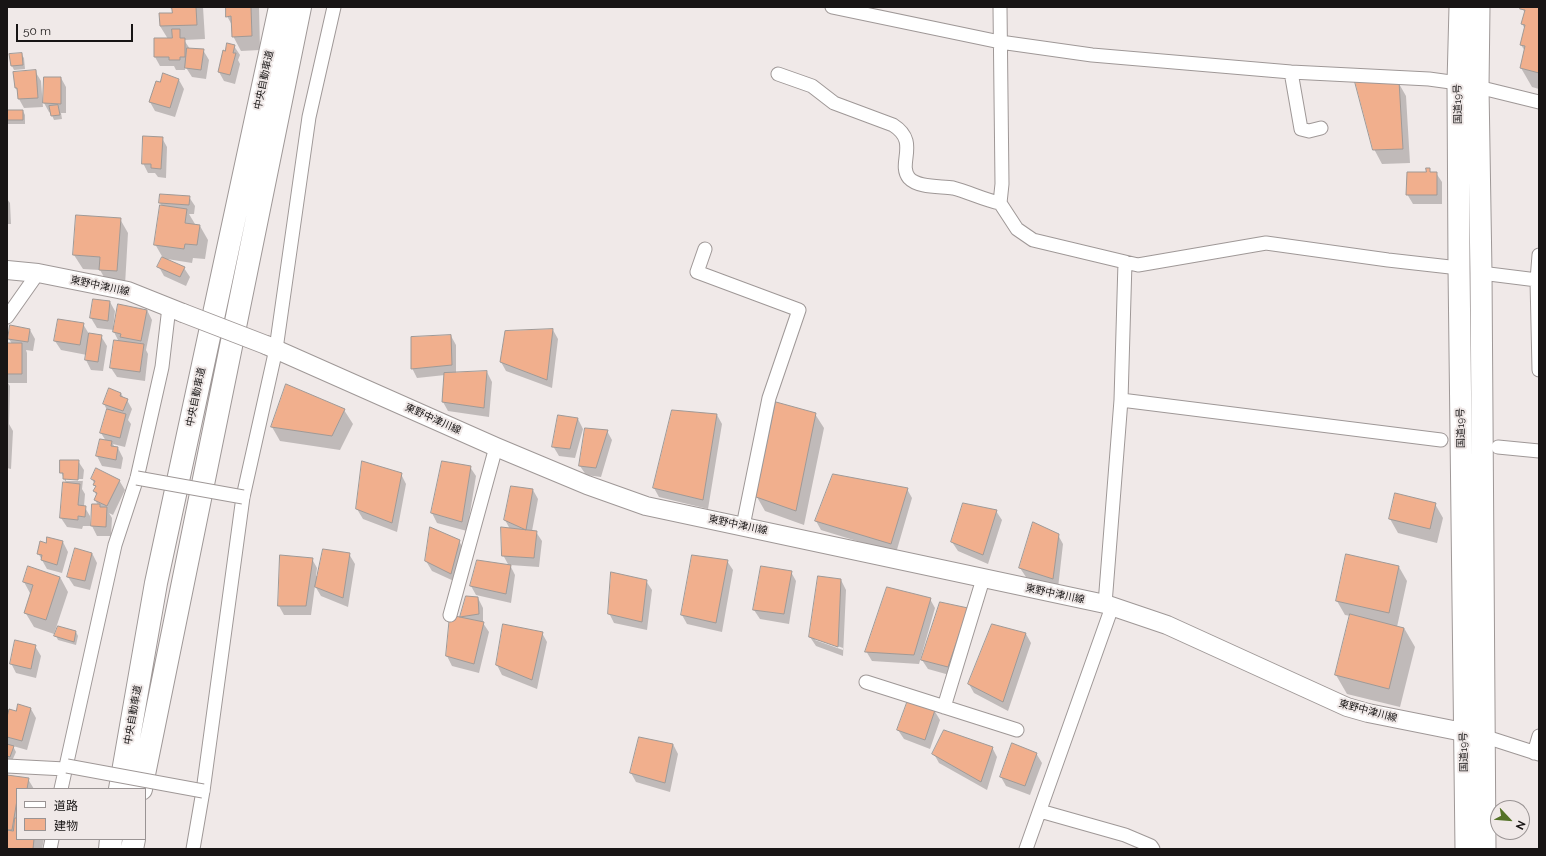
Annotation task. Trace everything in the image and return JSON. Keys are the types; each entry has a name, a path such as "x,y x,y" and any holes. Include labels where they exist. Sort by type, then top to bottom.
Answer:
{"highway":[{"name":"中央自動車道","path":"120,788 156,583 280,7"},
{"name":"中央自動車道","path":"141,788 300,7"},
{"name":"国道19号","path":"1460,7 1458,83 1459,268 1474,734 1484,849"},
{"name":"国道19号","path":"1466,849 1474,734 1481,273 1478,87 1479,7"}],"main road":[{"name":"東野中津川線","path":"7,270 38,273 128,291 271,347 496,447 587,485 646,506 1108,606 1168,625 1347,707 1368,713 1474,734"}],"street":[{"path":"193,849 203,791 243,497 271,347 309,117 334,7"},
{"path":"832,7 1000,42 1092,55 1291,72 1429,79 1458,83"},
{"path":"1000,7 1002,184 1000,203 1017,229 1034,240 1138,265 1266,243 1395,261 1459,268"},
{"path":"1291,72 1301,129 1309,131 1321,128"},
{"path":"778,74 812,86 834,103 901,130 906,138 906,170 909,178 926,185 954,188 990,202 1000,203"},
{"path":"1478,87 1539,102"},
{"path":"705,249 698,272 799,310 769,398 743,526"},
{"path":"1539,255 1539,370"},
{"path":"1026,849 1108,606 1121,400 1125,262"},
{"path":"7,317 38,273"},
{"path":"1481,273 1538,288"},
{"path":"61,788 115,545 137,478 176,310"},
{"path":"1121,400 1440,440"},
{"path":"450,615 496,447"},
{"path":"1498,447 1539,451"},
{"path":"137,478 243,497"},
{"path":"944,707 983,579"},
{"path":"866,682 1016,730"},
{"path":"1474,734 1537,753 1539,736"},
{"path":"7,766 66,767 203,791"},
{"path":"1040,811 1125,835 1151,846 1153,849"}],"building":[{"path":"172,7 196,7 197,25 160,26 159,13 172,13"},
{"path":"226,7 251,7 252,36 232,37 231,16 226,17"},
{"path":"1521,7 1539,7 1539,73 1520,68 1525,46 1520,45 1525,25 1521,24 1525,10 1520,9"},
{"path":"172,29 180,29 180,38 185,38 185,57 180,57 180,60 169,60 169,57 154,57 154,38 172,38"},
{"path":"227,43 235,45 233,53 236,53 230,75 218,72 223,50 225,51"},
{"path":"187,48 204,49 201,70 185,68"},
{"path":"22,53 23,65 11,66 9,54"},
{"path":"36,70 38,98 18,99 13,72"},
{"path":"163,73 179,79 170,108 149,102 156,81 160,82"},
{"path":"44,77 61,77 61,104 43,103"},
{"path":"1354,78 1399,81 1403,149 1373,150"},
{"path":"58,105 60,115 51,116 49,106"},
{"path":"7,110 23,110 23,120 7,120"},
{"path":"143,136 163,137 161,169 151,168 151,164 142,164"},
{"path":"1426,168 1430,168 1430,172 1437,172 1437,195 1406,195 1407,172 1426,172"},
{"path":"160,194 190,196 189,205 159,203"},
{"path":"160,205 187,209 185,223 200,225 197,245 185,244 184,249 154,245"},
{"path":"76,215 121,218 117,271 99,270 100,257 73,255"},
{"path":"162,257 185,267 180,277 157,267"},
{"path":"93,299 110,301 108,321 90,318"},
{"path":"118,304 147,310 141,341 120,337 121,334 113,332"},
{"path":"58,319 84,323 80,345 54,341"},
{"path":"10,325 30,329 28,342 8,339"},
{"path":"553,329 547,380 500,362 505,331"},
{"path":"89,333 102,335 98,362 85,360"},
{"path":"451,335 452,365 411,369 411,337"},
{"path":"114,340 144,344 140,372 110,368"},
{"path":"7,343 22,343 22,374 7,374"},
{"path":"487,371 484,408 442,402 444,373"},
{"path":"286,384 345,409 332,436 271,427"},
{"path":"109,388 121,393 120,396 128,399 123,411 103,404"},
{"path":"776,402 816,413 796,511 756,497"},
{"path":"107,409 126,414 120,438 100,433"},
{"path":"672,410 717,414 703,500 653,488"},
{"path":"558,415 578,418 570,449 552,447"},
{"path":"585,428 608,430 596,468 579,466"},
{"path":"100,439 112,441 111,446 118,447 116,460 96,456"},
{"path":"60,460 79,460 78,480 63,479 63,473 60,473"},
{"path":"362,461 402,473 392,523 356,509"},
{"path":"442,461 471,466 462,522 431,513"},
{"path":"96,468 120,480 107,506 94,500 97,493 93,491 96,486 93,485 95,481 91,479"},
{"path":"833,474 908,488 891,544 815,521"},
{"path":"63,482 80,484 78,505 86,506 85,517 78,516 78,520 60,518"},
{"path":"511,486 533,489 526,530 504,520"},
{"path":"1395,493 1436,503 1430,529 1389,519"},
{"path":"963,503 997,510 983,555 951,542"},
{"path":"92,504 100,504 100,507 107,507 106,527 91,526"},
{"path":"1033,522 1059,534 1053,579 1019,568"},
{"path":"430,527 460,540 451,574 425,561"},
{"path":"501,527 537,531 534,558 502,556"},
{"path":"47,537 63,541 57,565 41,560 42,555 37,554 40,541 46,543"},
{"path":"75,548 92,553 85,581 67,577"},
{"path":"323,549 350,553 343,598 315,587"},
{"path":"1346,554 1399,566 1389,613 1336,601"},
{"path":"280,555 313,558 306,606 278,606"},
{"path":"692,555 728,560 716,623 681,615"},
{"path":"477,560 511,565 506,594 470,586"},
{"path":"28,566 60,577 46,620 24,613 33,585 23,582"},
{"path":"761,566 792,571 784,614 753,610"},
{"path":"611,572 647,580 642,622 608,614"},
{"path":"818,576 841,579 838,647 809,637"},
{"path":"887,587 931,598 914,655 865,652"},
{"path":"466,596 478,597 479,614 460,617"},
{"path":"940,602 968,608 948,667 921,660"},
{"path":"1350,614 1404,628 1389,689 1335,675"},
{"path":"450,615 484,622 474,664 446,656"},
{"path":"503,624 543,632 532,680 496,665"},
{"path":"992,624 1026,633 1003,702 968,684"},
{"path":"58,626 76,631 74,642 54,636"},
{"path":"15,640 36,645 31,669 10,664"},
{"path":"908,700 935,710 925,740 897,730"},
{"path":"18,704 31,708 22,741 7,737 7,717 9,709 16,711"},
{"path":"944,730 993,747 981,782 932,754"},
{"path":"639,737 673,744 665,783 630,773"},
{"path":"1012,743 1037,753 1025,786 1000,777"},
{"path":"7,744 14,746 10,757 7,756"},
{"path":"7,775 29,778 27,788 16,788 16,806 12,830 7,830"},
{"path":"16,818 16,840 34,840 33,849 7,849 7,830 13,831"}]}
